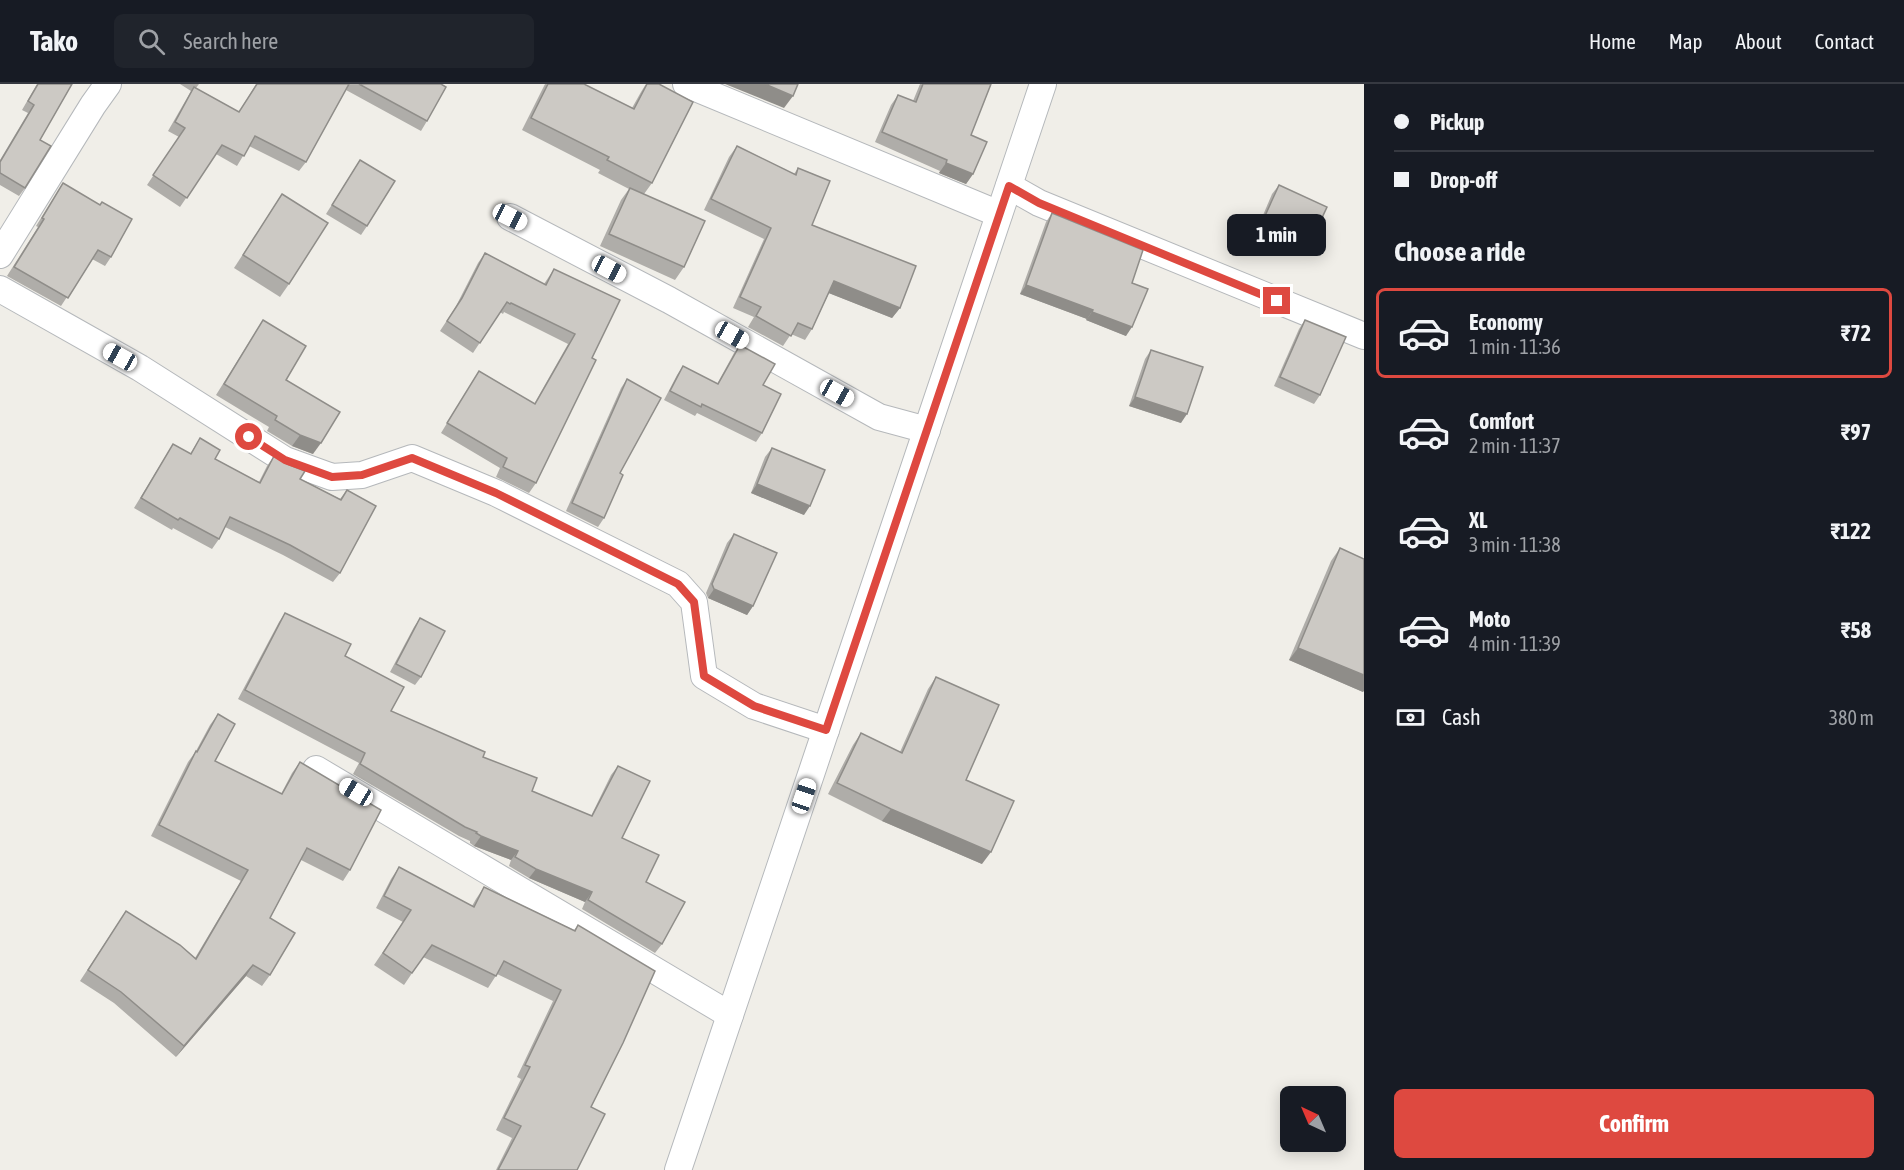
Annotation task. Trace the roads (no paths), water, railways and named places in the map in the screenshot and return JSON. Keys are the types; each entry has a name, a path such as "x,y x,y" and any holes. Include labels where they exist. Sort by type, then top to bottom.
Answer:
{"street":[{"path":"0,255 108,84"},
{"path":"686,84 999,214"},
{"path":"678,1170 1043,84"},
{"path":"1009,186 1039,203 1364,336"},
{"path":"510,217 669,300 879,417 927,430"},
{"path":"0,289 140,368 285,460 332,477 362,475 412,458 496,493 678,584 694,602 704,676 754,706 826,730"},
{"path":"316,769 730,1015"}]}
